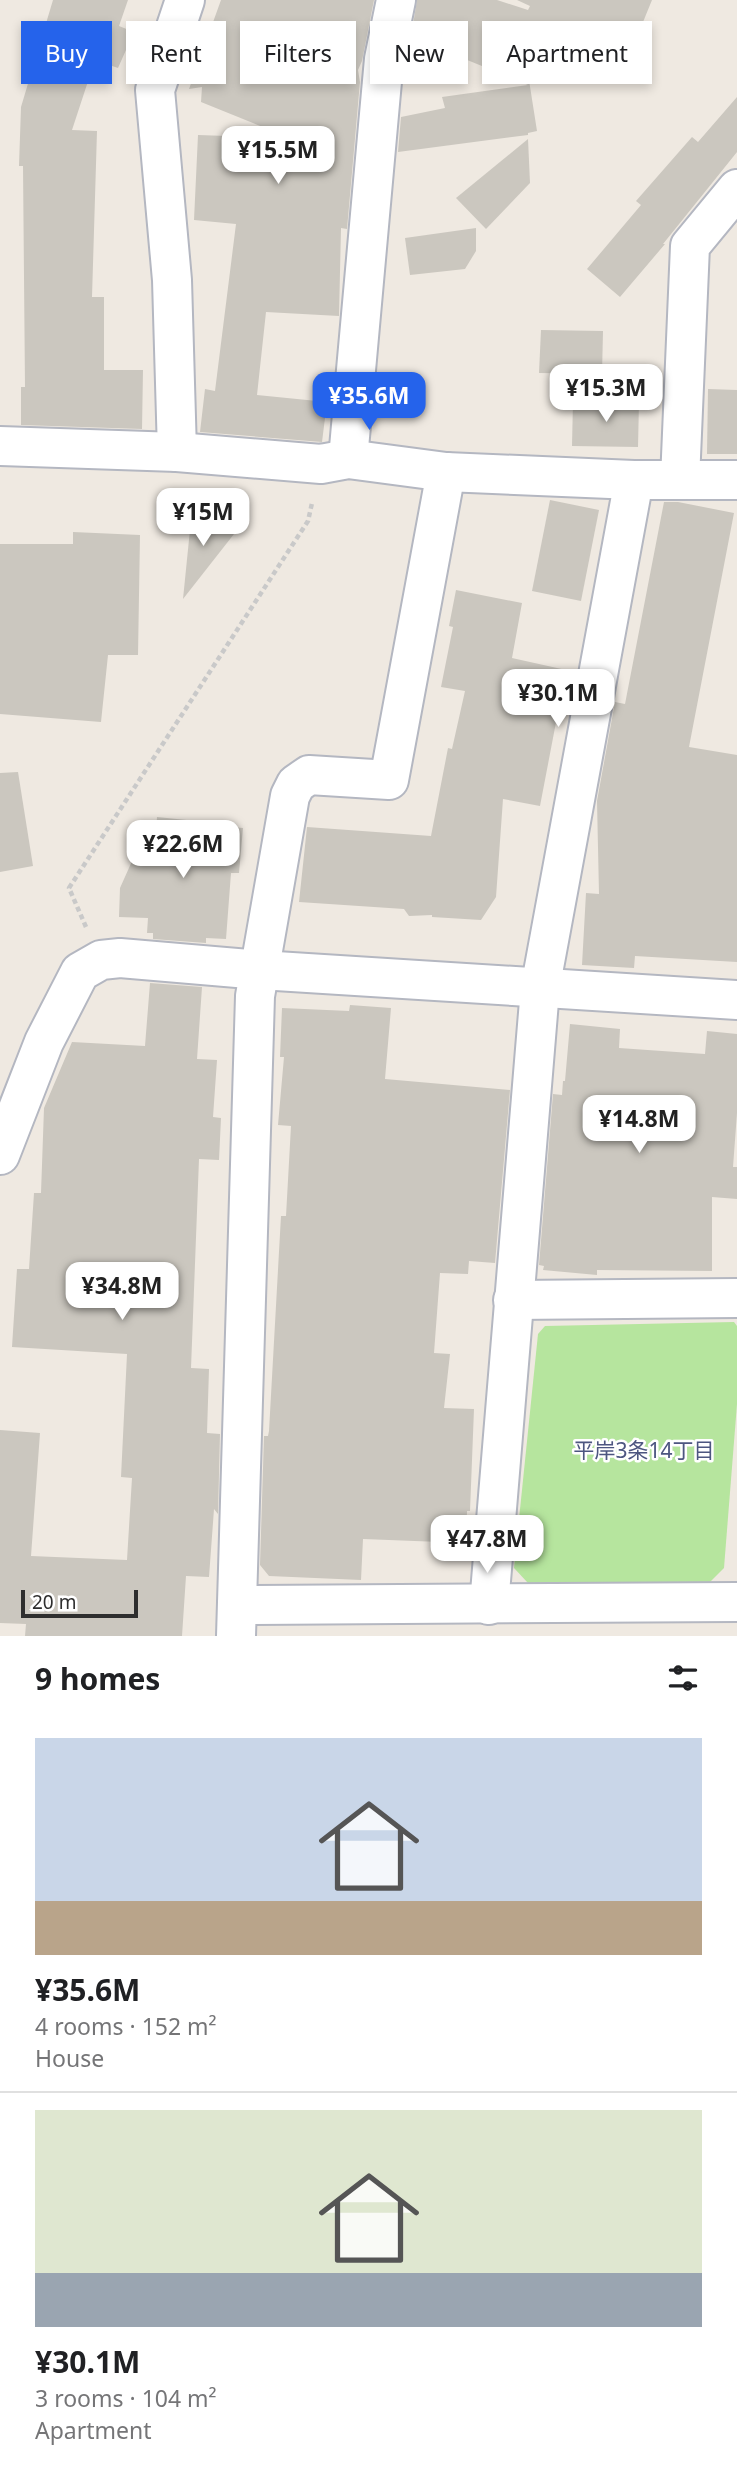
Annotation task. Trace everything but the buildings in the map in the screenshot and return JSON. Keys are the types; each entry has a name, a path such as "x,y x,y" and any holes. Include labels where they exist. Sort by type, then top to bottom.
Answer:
{"street":[{"path":"177,452 172,279 155,90 185,0"},
{"path":"334,462 384,59 396,0"},
{"path":"680,480 690,246 737,190"},
{"path":"0,446 177,452 446,472 634,480 737,480"},
{"path":"446,472 389,780 309,775 296,784 290,796 255,996 236,1620 489,1605 737,1602"},
{"path":"489,1605 540,989 634,480"},
{"path":"0,1154 44,1042 80,972 101,960 120,958 260,970 737,1000"},
{"path":"513,1300 737,1298"}],"path":[{"path":"101,960 69,888 308,521 334,462"}],"green space":[{"path":"734,1322 737,1326 737,1404 724,1568 710,1582 528,1583 514,1568 538,1334 545,1326"}],"district":[{"name":"平岸3条14丁目","path":"644,1451"}]}
